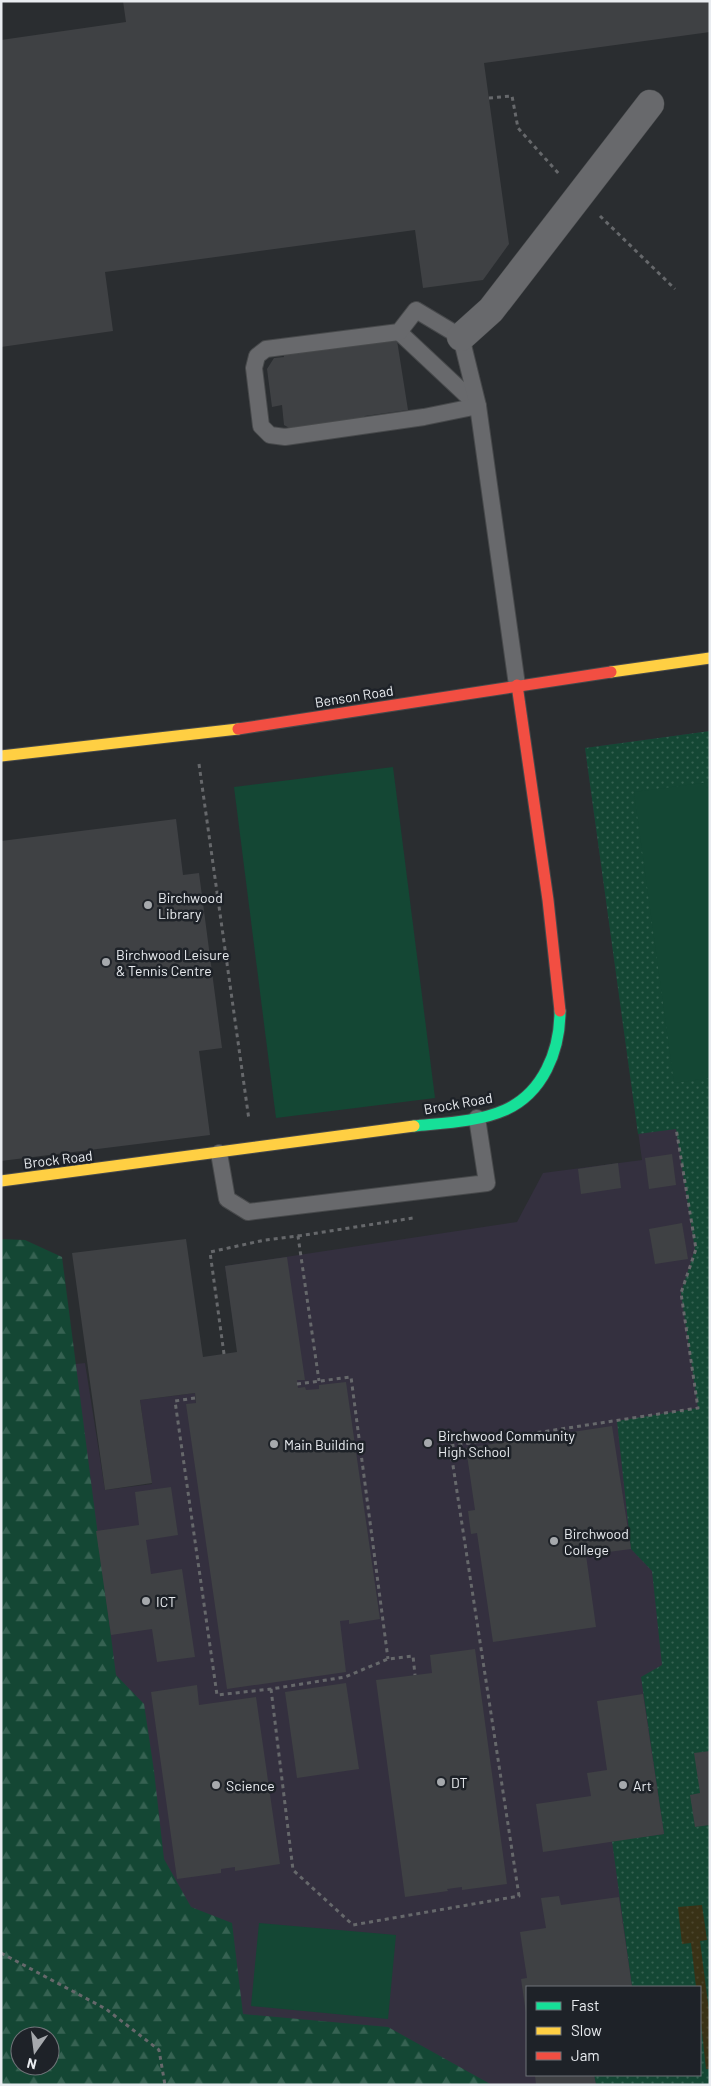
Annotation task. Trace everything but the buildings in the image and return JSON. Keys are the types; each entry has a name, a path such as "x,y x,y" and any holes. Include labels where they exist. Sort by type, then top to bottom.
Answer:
{"street":[{"path":"461,337 491,310 650,104"},
{"name":"Benson Road","path":"1,756 195,734 710,658"},
{"name":"Brock Road","path":"1,1180 477,1118 505,1110 530,1094 547,1070 557,1042 560,1012 548,900 518,685"}],"lane":[{"path":"478,406 424,417 285,437 270,435 261,426 254,368 257,356 266,349 399,332 416,310 461,337 478,406 518,685"},
{"path":"399,332 478,406"},
{"path":"219,1153 227,1199 248,1212 487,1183 477,1118"}],"path":[{"path":"195,734 250,1130"},
{"path":"272,1689 293,1870 353,1925 519,1896 450,1446 698,1408 681,1293 696,1249 676,1128"},
{"path":"224,1354 210,1252 265,1240 298,1236 318,1381"},
{"path":"297,1384 351,1377 388,1659"},
{"path":"195,1398 175,1401 217,1695 272,1689 344,1677 388,1659 412,1656 415,1675"},
{"path":"1,1953 106,2008 159,2050 165,2085"}],"shaded area":[{"name":"Birchwood Community High School","path":"710,731 710,2085 280,2085 137,1873 38,1368 85,1363 105,1490 152,1484 140,1400 195,1393 196,1403 244,1396 225,1266 517,1222 543,1173 642,1160 585,748"}],"green space":[{"path":"710,731 710,2085 596,2085 594,2076 701,2076 701,1986 632,1986 612,1841 664,1834 641,1677 662,1665 652,1571 631,1549 617,1421 698,1408 681,1293 695,1249 676,1129 638,1134 585,748"},
{"name":"Birchwood Leisure & Tennis Centre","path":"393,767 435,1098 276,1118 234,787"},
{"path":"710,782 710,1078 674,1083 634,792"},
{"path":"1,1239 25,1240 62,1257 116,1675 144,1704 164,1859 191,1907 232,1923 243,2014 388,2027 492,2085 1,2085"},
{"path":"259,1923 396,1935 388,2019 251,2006"}],"sand":[{"path":"702,1905 707,1940 700,1941 710,2019 710,2069 706,2069 701,2023 701,1986 696,1986 691,1943 682,1944 678,1907"}],"traffic: fast":[{"path":"414,1126 483,1117 495,1114 518,1103 530,1093 547,1069 557,1041 560,1011"}],"traffic: slow":[{"path":"611,672 710,658"},
{"path":"1,756 238,729"},
{"path":"1,1181 414,1126"}],"traffic: jam":[{"path":"238,729 611,672"},
{"path":"517,685 548,900 560,1011"}],"place":[{"name":"Birchwood Library","path":"148,905"},
{"name":"Birchwood Leisure & Tennis Centre","path":"106,962"},
{"name":"Birchwood Community High School","path":"428,1443"},
{"name":"Main Building","path":"274,1444"},
{"name":"Birchwood College","path":"554,1541"},
{"name":"ICT","path":"146,1601"},
{"name":"DT","path":"441,1782"},
{"name":"Science","path":"216,1785"},
{"name":"Art","path":"623,1785"}]}
